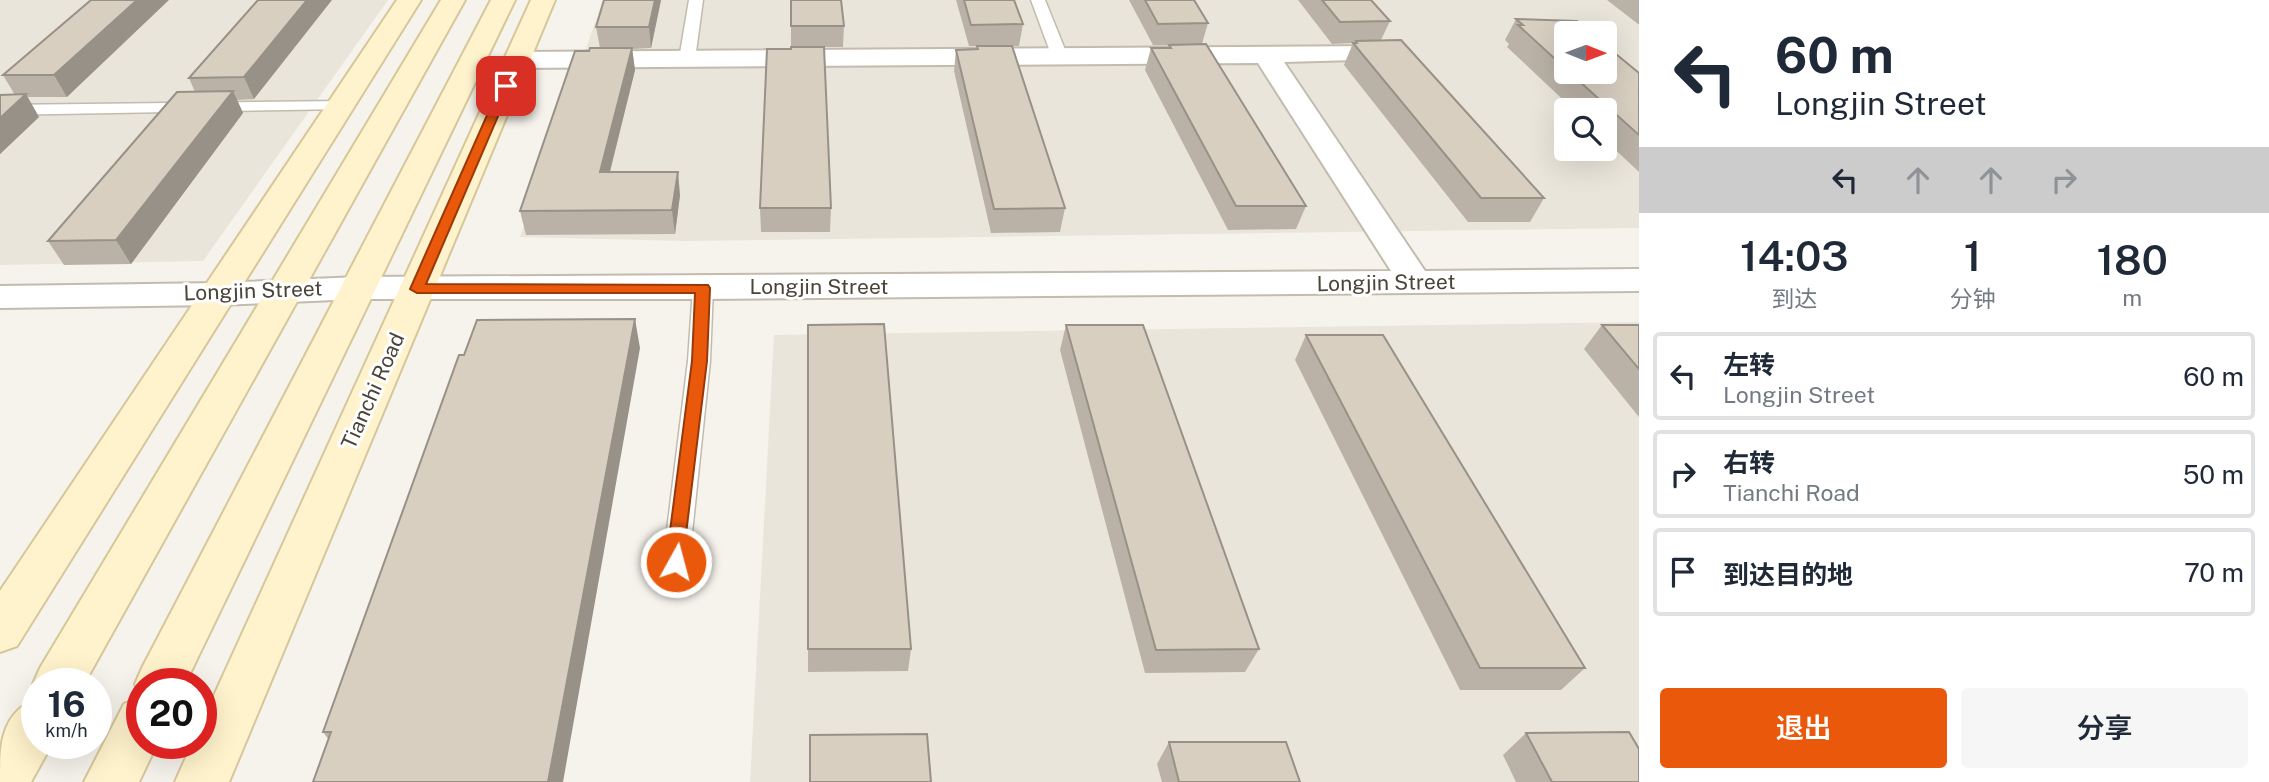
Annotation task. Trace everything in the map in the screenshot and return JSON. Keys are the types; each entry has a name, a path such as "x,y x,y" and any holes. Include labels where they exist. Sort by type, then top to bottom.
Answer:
{"main road":[{"path":"0,631 410,0"},
{"path":"67,668 453,0"},
{"path":"168,668 502,0"},
{"name":"Tianchi Road","path":"202,782 543,0"},
{"path":"2,782 21,749"},
{"path":"111,782 126,752"}],"street":[{"path":"517,60 1383,54"},
{"path":"1266,55 1416,283"},
{"name":"Longjin Street","path":"0,297 219,294 285,289 358,288 703,288 1639,280"}],"lane":[{"path":"687,59 696,0"},
{"path":"1038,0 1060,57"},
{"path":"0,110 341,106"},
{"path":"676,562 699,361 703,288"}],"shaded area":[{"path":"0,0 388,0 203,261 0,265"},
{"path":"603,0 1639,0 1639,228 685,241 520,237"},
{"path":"1639,322 1639,782 750,782 774,335"}],"building":[{"path":"91,0 137,0 54,75 3,75"},
{"path":"258,0 307,0 244,77 189,78"},
{"path":"604,0 655,0 649,27 596,27"},
{"path":"791,0 841,0 844,26 791,26"},
{"path":"964,0 1014,0 1023,24 971,25"},
{"path":"1145,0 1194,0 1208,23 1158,24"},
{"path":"1322,0 1371,0 1390,21 1340,22"},
{"path":"1516,19 1577,21 1554,21 1554,58 1518,25 1523,25"},
{"path":"1401,40 1544,198 1481,198 1353,43"},
{"path":"1206,44 1306,206 1236,206 1151,48"},
{"path":"977,46 1012,46 1065,208 994,209 956,50 978,49"},
{"path":"824,47 831,208 760,208 767,49"},
{"path":"590,48 632,48 600,172 678,172 672,210 520,211 575,51 589,51"},
{"path":"1617,55 1639,73 1639,135 1617,115 1617,98 1598,98 1582,84 1617,84"},
{"path":"233,91 116,240 48,241 177,92"},
{"path":"26,94 0,118 0,95"},
{"path":"635,319 548,782 313,782 331,732 323,732 459,355 464,355 477,320"},
{"path":"884,324 911,649 808,649 808,325"},
{"path":"1066,325 1143,325 1259,649 1156,650"},
{"path":"1602,325 1639,325 1639,369"},
{"path":"1306,335 1383,335 1585,668 1480,668"},
{"path":"1629,732 1639,749 1639,782 1552,782 1526,733"},
{"path":"927,734 931,782 810,782 810,735"},
{"path":"1169,742 1286,742 1300,782 1179,782"}],"route":[{"path":"506,86 417,289 703,288 699,361 676,562"}]}
